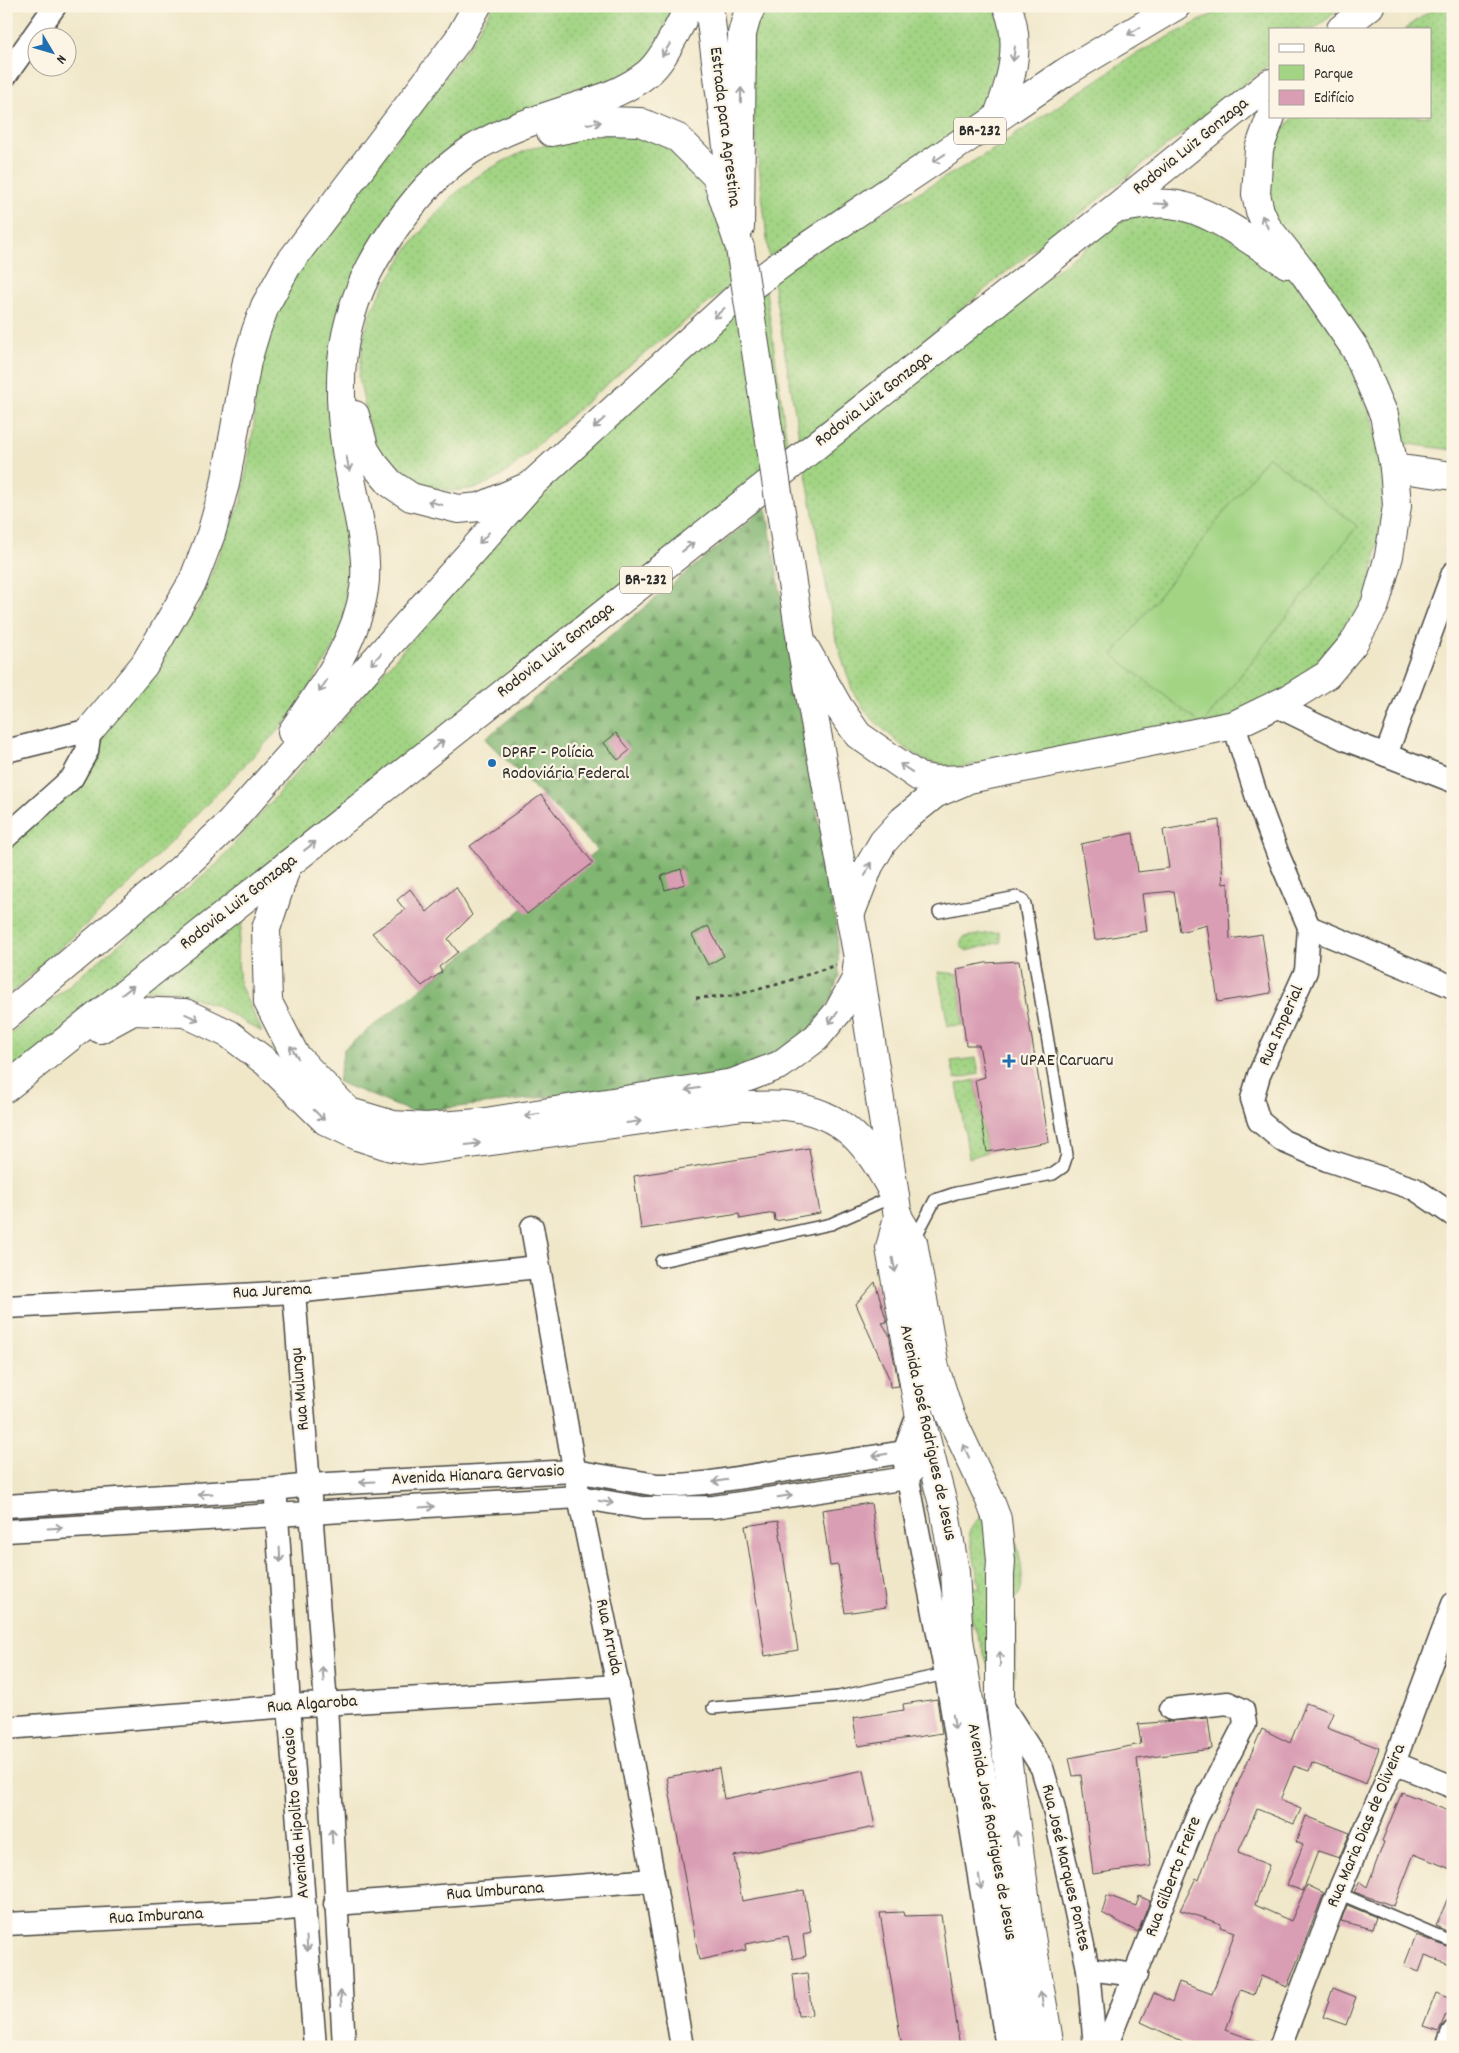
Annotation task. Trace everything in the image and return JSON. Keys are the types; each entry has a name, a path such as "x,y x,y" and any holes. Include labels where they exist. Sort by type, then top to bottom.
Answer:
{"main road":[{"path":"90,730 144,665 193,581 211,534 225,484 248,361 265,306 288,266 458,40 477,6"},
{"path":"229,824 340,658 353,631 364,588 362,540 344,442 339,385 348,320 363,280 384,244 403,217 428,188 454,163 471,150 510,129 614,94 636,82 649,73 659,61 678,29 687,6"},
{"name":"Estrada para Agrestina","path":"709,6 740,248"},
{"path":"752,6 746,16 742,34 740,248 801,641 858,958 896,1207"},
{"path":"996,120 1009,87 1015,45 1013,20 1007,6"},
{"name":"BR-232","path":"6,1016 181,870 229,824 531,485 736,297 781,264 1064,74 1176,6"},
{"path":"1342,28 1370,6"},
{"name":"Rodovia Luiz Gonzaga","path":"14,1082 1114,210 1269,84"},
{"path":"801,641 838,706 858,735 920,777 935,780 969,779 1234,725 1290,698 1327,675 1353,644 1375,605 1389,556 1397,506 1394,468 1384,415 1356,350 1305,275 1266,227 1256,194 1259,149 1270,118"},
{"path":"531,485 480,507 458,509 411,496 390,483 364,450 352,403 352,367 358,328 368,300 382,272 411,229 430,207 448,187 474,167 503,148 517,142 574,126 606,121 640,122 678,138 716,176 740,248"},
{"path":"1114,210 1155,203 1188,207 1222,224 1305,275"},
{"path":"1394,468 1453,476"},
{"path":"850,915 869,866 896,827 935,794 969,779"},
{"path":"287,865 266,928 268,1002 295,1055 348,1112 393,1125 426,1127 480,1123 733,1083 780,1065 816,1038 838,1012 856,979 858,958"},
{"path":"14,1082 133,1011 185,1013 229,1034 266,1062 326,1121 360,1137 391,1147 419,1151 743,1106 786,1106 822,1114 842,1125 876,1160 896,1207"},
{"name":"Avenida José Rodrigues de Jesus","path":"896,1207 913,1242 935,1368 950,1416 989,1498 999,1532 1001,1561 1000,1702 1026,1909 1050,2047"},
{"name":"Avenida José Rodrigues de Jesus","path":"896,1207 890,1248 918,1412 917,1452 944,1512 955,1572 959,1639 1026,2047"},
{"path":"944,1512 952,1500 962,1493 974,1491 989,1498"},
{"path":"955,1572 968,1585 979,1589 990,1586 1000,1576"}],"street":[{"path":"6,75 55,6"},
{"path":"1386,755 1447,605 1453,573"},
{"path":"1275,705 1347,740 1453,781"},
{"name":"Rua Imperial","path":"1234,725 1272,841 1309,928 1306,971 1259,1075 1252,1099 1259,1121 1283,1141 1327,1160 1415,1189 1453,1215"},
{"path":"6,751 90,730 87,751 72,778 6,837"},
{"path":"1309,928 1453,987"},
{"name":"Rua Arruda","path":"532,1227 574,1471 618,1686 654,1880 682,2047"},
{"name":"Rua Jurema","path":"6,1307 294,1292 538,1267"},
{"name":"Rua Mulungu","path":"294,1292 326,1704 344,2047"},
{"path":"917,1452 907,1478 946,1674 1007,2047"},
{"name":"Avenida Hianara Gervasio","path":"6,1506 275,1489 309,1485 574,1471 657,1485 704,1484 917,1452"},
{"name":"Avenida Hianara Gervasio","path":"6,1531 579,1497 643,1508 714,1507 907,1478"},
{"name":"Avenida Hipolito Gervasio","path":"275,1489 289,1706 315,2047"},
{"name":"Rua Maria Dias de Oliveira","path":"1280,2047 1338,1893 1394,1763 1453,1604"},
{"name":"Rua Algaroba","path":"6,1728 289,1706 618,1686"},
{"name":"Rua José Marques Pontes","path":"1000,1702 1042,1768 1053,1805 1088,1969 1095,2047"},
{"name":"Rua Gilberto Freire","path":"1106,2047 1136,1975 1197,1816 1245,1724 1243,1710 1228,1703 1171,1709"},
{"path":"1394,1763 1453,1787"},
{"name":"Rua Umburana","path":"335,1904 654,1880"},
{"name":"Rua Imburana","path":"6,1924 268,1911 305,1907"},
{"path":"1088,1969 1136,1975"},
{"path":"1447,2047 1453,2032"}],"lane":[{"path":"913,1242 935,1200 956,1193 1053,1174 1063,1167 1066,1155 1026,904 1017,897 939,912"},
{"path":"661,1261 831,1224 896,1207"},
{"path":"713,1708 838,1697 946,1674 959,1639"},
{"path":"1338,1893 1453,1942"}],"path":[{"path":"696,998 731,996 779,984 858,958"}],"green space":[{"path":"493,6 673,6 651,62 450,150 340,308 355,583 343,633 289,719 129,885 6,998 6,847 101,733 197,609 242,499 254,425 255,372 269,325 293,273 467,49"},
{"path":"757,6 1004,6 1010,20 992,114 770,267 749,74"},
{"path":"1228,6 1343,6 1316,28 1269,28 1269,65 991,284 801,448 772,276 991,151 1136,54"},
{"path":"1437,6 1453,6 1453,450 1401,443 1275,228 1264,191 1266,153 1292,118 1432,118 1432,28 1406,28"},
{"path":"642,130 678,147 708,179 731,272 731,285 621,372 502,476 477,488 452,491 423,485 390,467 378,451 367,417 359,377 364,336 371,312 406,251 450,198 475,178 500,163 529,149 571,138"},
{"path":"1144,214 1196,220 1282,266 1349,351 1389,473 1368,600 1316,672 1230,719 955,768 924,760 901,745 869,716 853,692 836,640 804,463 1121,221"},
{"path":"765,284 789,457 6,1078 6,1037 217,864 489,551 575,458"},
{"path":"1268,456 1357,526 1202,725 1113,655"},
{"path":"766,507 837,930 839,975 831,999 807,1037 726,1077 412,1112 338,1082 344,1049 597,850 485,739"},
{"path":"246,906 237,948 240,985 262,1032 217,1006 176,991 134,990"},
{"path":"999,932 1001,942 967,951 960,946 964,937"},
{"path":"938,972 958,974 963,1025 948,1026"},
{"path":"976,1058 979,1074 955,1079 951,1061"},
{"path":"975,1080 987,1152 969,1158 957,1084"},
{"path":"985,1514 1009,1519 1017,1545 1022,1578 1019,1594 1010,1603 1017,1622 1008,1777 993,1679 955,1572 968,1585 980,1589 969,1532 976,1521"}],"building":[{"path":"616,733 630,750 618,760 604,743"},
{"path":"541,795 593,863 527,914 470,846"},
{"path":"1219,820 1223,884 1228,883 1230,939 1262,934 1271,993 1218,1002 1207,925 1180,932 1174,891 1142,894 1147,931 1095,940 1081,844 1133,833 1138,872 1169,868 1163,830"},
{"path":"681,869 685,884 665,890 661,876"},
{"path":"456,887 472,915 448,939 458,952 439,967 442,972 422,986 372,933 405,910 397,900 410,889 427,912"},
{"path":"708,926 724,956 708,965 692,935"},
{"name":"UPAE Caruaru","path":"1019,961 1049,1142 987,1152 975,1080 985,1077 979,1045 966,1045 957,969 985,963"},
{"path":"809,1148 820,1213 775,1221 774,1213 740,1219 739,1214 641,1229 634,1176"},
{"path":"875,1282 887,1322 882,1323 889,1334 899,1386 890,1387 889,1378 856,1304"},
{"path":"871,1503 886,1607 845,1613 838,1565 830,1566 822,1510"},
{"path":"778,1521 798,1650 765,1656 745,1526"},
{"path":"937,1699 942,1733 858,1746 853,1718 904,1710 903,1704"},
{"path":"1306,1703 1333,1713 1327,1728 1379,1748 1366,1784 1312,1763 1309,1771 1294,1766 1280,1800 1301,1809 1294,1824 1257,1809 1238,1853 1269,1865 1255,1905 1291,1921 1307,1885 1324,1893 1287,1987 1261,1976 1254,1995 1240,1990 1226,2030 1267,2045 1267,2047 1214,2047 1204,2043 1202,2047 1195,2047 1141,2022 1154,1993 1172,2002 1179,1982 1212,1994 1235,1932 1220,1927 1221,1924 1180,1910 1196,1878 1199,1880 1215,1835 1262,1729 1290,1743"},
{"path":"1208,1718 1212,1749 1137,1759 1151,1866 1093,1874 1081,1775 1073,1776 1069,1758 1141,1744 1138,1724"},
{"path":"719,1768 724,1799 864,1770 875,1827 734,1856 742,1901 804,1890 811,1932 803,1934 806,1956 793,1959 788,1936 745,1944 746,1950 699,1960 667,1777"},
{"path":"1402,1792 1453,1813 1453,1870 1414,1854 1394,1906 1354,1892 1360,1882 1367,1887 1384,1842 1382,1841"},
{"path":"1306,1816 1350,1833 1339,1858 1318,1851 1303,1891 1287,1885 1303,1845 1296,1842"},
{"path":"1453,1886 1453,1934 1436,1926"},
{"path":"1107,1895 1136,1906 1139,1896 1150,1901 1138,1932 1102,1913"},
{"path":"1347,1905 1376,1917 1372,1929 1341,1921"},
{"path":"903,1912 904,1916 941,1915 960,2047 902,2047 880,1913"},
{"path":"1416,1935 1453,1949 1453,1966 1425,1956 1419,1972 1404,1966"},
{"path":"807,1973 812,2015 798,2016 793,1975"},
{"path":"1333,1988 1356,1997 1346,2025 1323,2017"},
{"path":"1436,1993 1453,2000 1453,2017 1446,2014 1439,2031 1423,2026"}],"place":[{"name":"DPRF - Polícia Rodoviária Federal","path":"492,763"},
{"name":"UPAE Caruaru","path":"1009,1061"}]}
